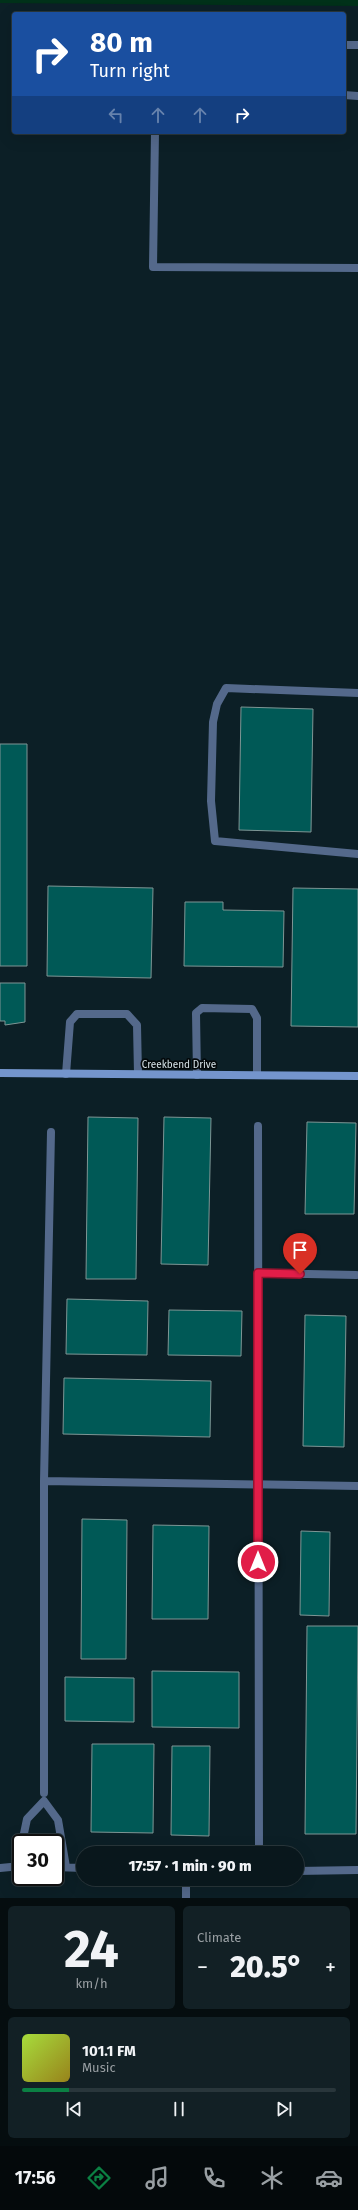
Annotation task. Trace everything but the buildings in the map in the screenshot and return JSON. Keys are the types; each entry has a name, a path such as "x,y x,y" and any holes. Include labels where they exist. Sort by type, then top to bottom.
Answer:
{"street":[{"path":"346,45 358,45"},
{"path":"346,96 358,96"},
{"path":"155,134 153,267 358,268"},
{"path":"358,693 226,688 217,704 214,722 211,801 215,841 358,854"},
{"path":"198,1075 196,1013 202,1008 252,1009 257,1018 258,1075"},
{"path":"66,1074 70,1022 78,1014 127,1014 137,1025 138,1074"},
{"name":"Creekbend Drive","path":"0,1073 358,1076"},
{"path":"258,1126 259,1846"},
{"path":"50,1132 44,1481 44,1797 58,1820 66,1867 76,1868"},
{"path":"258,1273 356,1275"},
{"path":"44,1481 358,1486"},
{"path":"24,1834 27,1819 44,1797"},
{"path":"0,1868 12,1867"},
{"path":"304,1871 358,1870"},
{"path":"186,1886 186,1898"}],"green space":[{"path":"0,0 358,0 358,6 0,3"}],"route":[{"path":"258,1562 258,1273 300,1274"}]}
